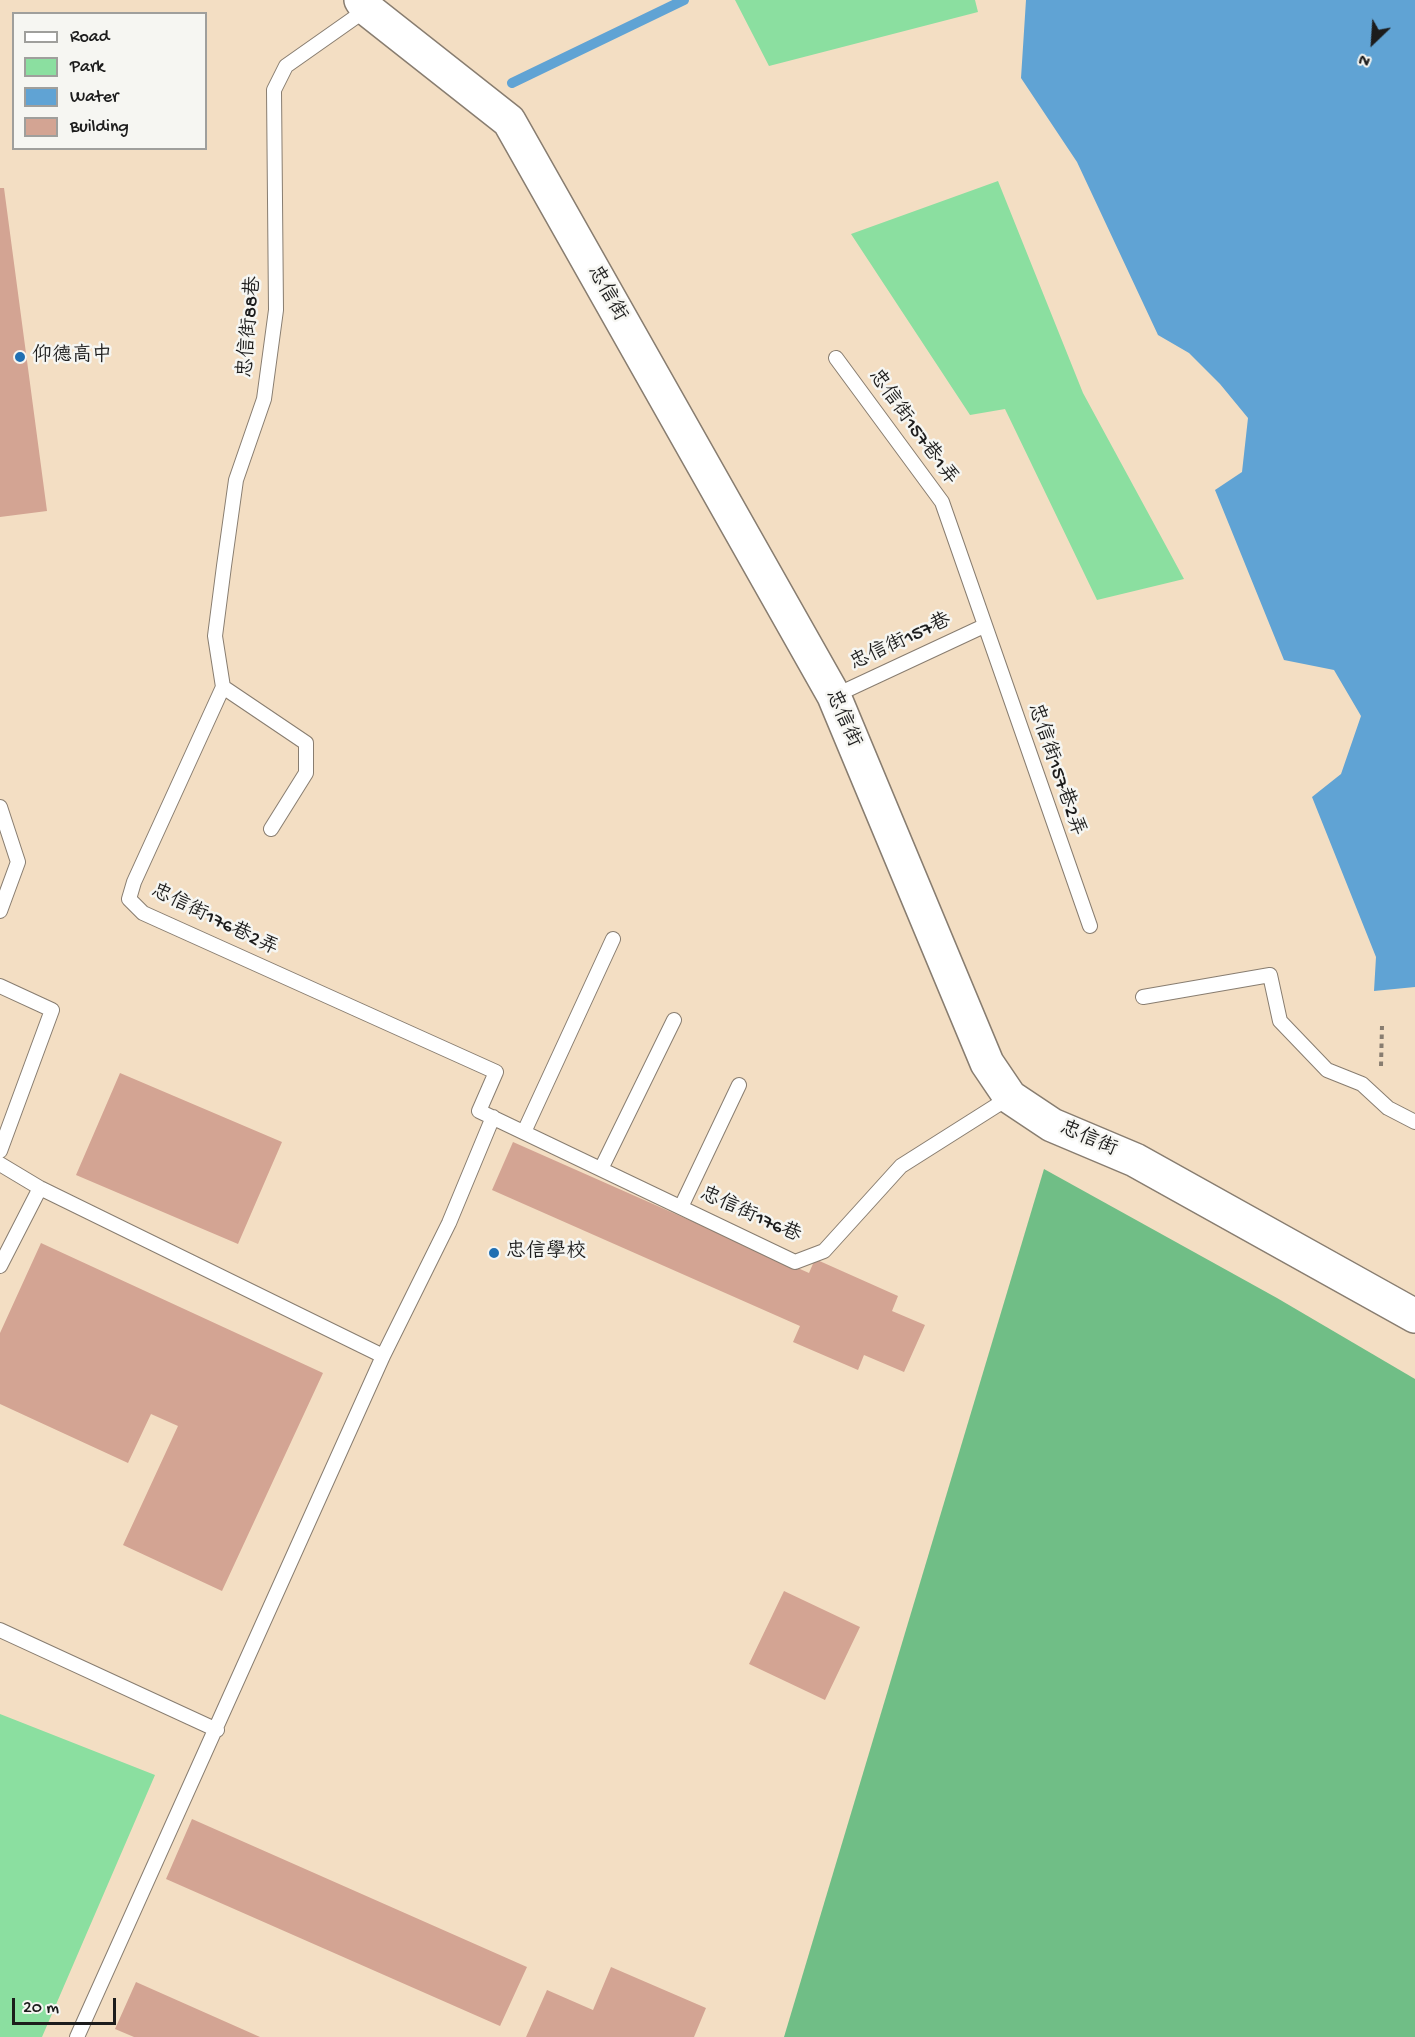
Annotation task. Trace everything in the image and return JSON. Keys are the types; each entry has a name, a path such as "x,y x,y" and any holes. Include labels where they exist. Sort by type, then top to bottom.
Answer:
{"street":[{"name":"忠信街","path":"364,4 509,121 834,696 987,1063 1010,1096 1052,1125 1135,1160 1415,1316"}],"lane":[{"name":"忠信街88巷","path":"223,687 215,636 225,555 236,480 264,399 276,310 274,90 286,66 364,4"},
{"name":"忠信街157巷1弄","path":"836,358 942,502 984,626"},
{"name":"忠信街157巷","path":"834,696 984,626"},
{"name":"忠信街157巷2弄","path":"984,626 1089,926"},
{"path":"223,687 306,743 306,773 271,829"},
{"name":"忠信街176巷2弄","path":"223,687 134,882 129,899 143,913 496,1072 479,1111 493,1117"},
{"path":"0,807 18,862 0,911"},
{"path":"524,1132 613,939"},
{"path":"1143,997 1270,975 1280,1021 1327,1070 1362,1084 1388,1108 1415,1122"},
{"path":"0,986 52,1010 0,1150"},
{"path":"601,1169 674,1020"},
{"path":"681,1207 739,1085"},
{"name":"忠信街176巷","path":"493,1117 795,1262 824,1251 902,1166 1010,1096"},
{"path":"77,2037 184,1795 217,1730 383,1356 449,1223 493,1117"},
{"path":"0,1164 40,1188 383,1356"},
{"path":"0,1266 40,1188"},
{"path":"0,1630 217,1730"}],"green space":[{"path":"735,0 975,0 978,12 769,66"},
{"path":"998,181 1083,393 1184,579 1097,600 1005,409 970,415 851,234"},
{"path":"1044,1169 1277,1298 1415,1379 1415,2037 784,2037"},
{"path":"0,1714 155,1775 42,2037 0,2037"}],"water":[{"path":"1026,0 1415,0 1415,987 1374,991 1376,957 1312,797 1341,774 1361,716 1334,670 1284,660 1215,490 1242,472 1248,418 1220,384 1189,353 1158,335 1077,162 1021,78"}],"building":[{"path":"0,188 4,188 47,511 0,517"},
{"path":"120,1073 282,1142 238,1244 76,1175"},
{"path":"513,1142 809,1273 815,1259 898,1296 892,1311 925,1325 904,1372 864,1355 858,1370 793,1342 800,1326 492,1190"},
{"path":"41,1243 323,1373 222,1591 123,1545 178,1426 151,1414 128,1463 0,1404 0,1333"},
{"path":"784,1591 860,1627 825,1700 749,1664"},
{"path":"192,1819 527,1967 500,2026 166,1879"},
{"path":"611,1967 706,2008 694,2037 526,2037 547,1990 593,2010"},
{"path":"136,1982 260,2037 134,2037 115,2029"}],"waterway":[{"path":"512,83 684,0"}],"place":[{"name":"仰德高中","path":"20,357"},
{"name":"忠信學校","path":"494,1253"}]}
